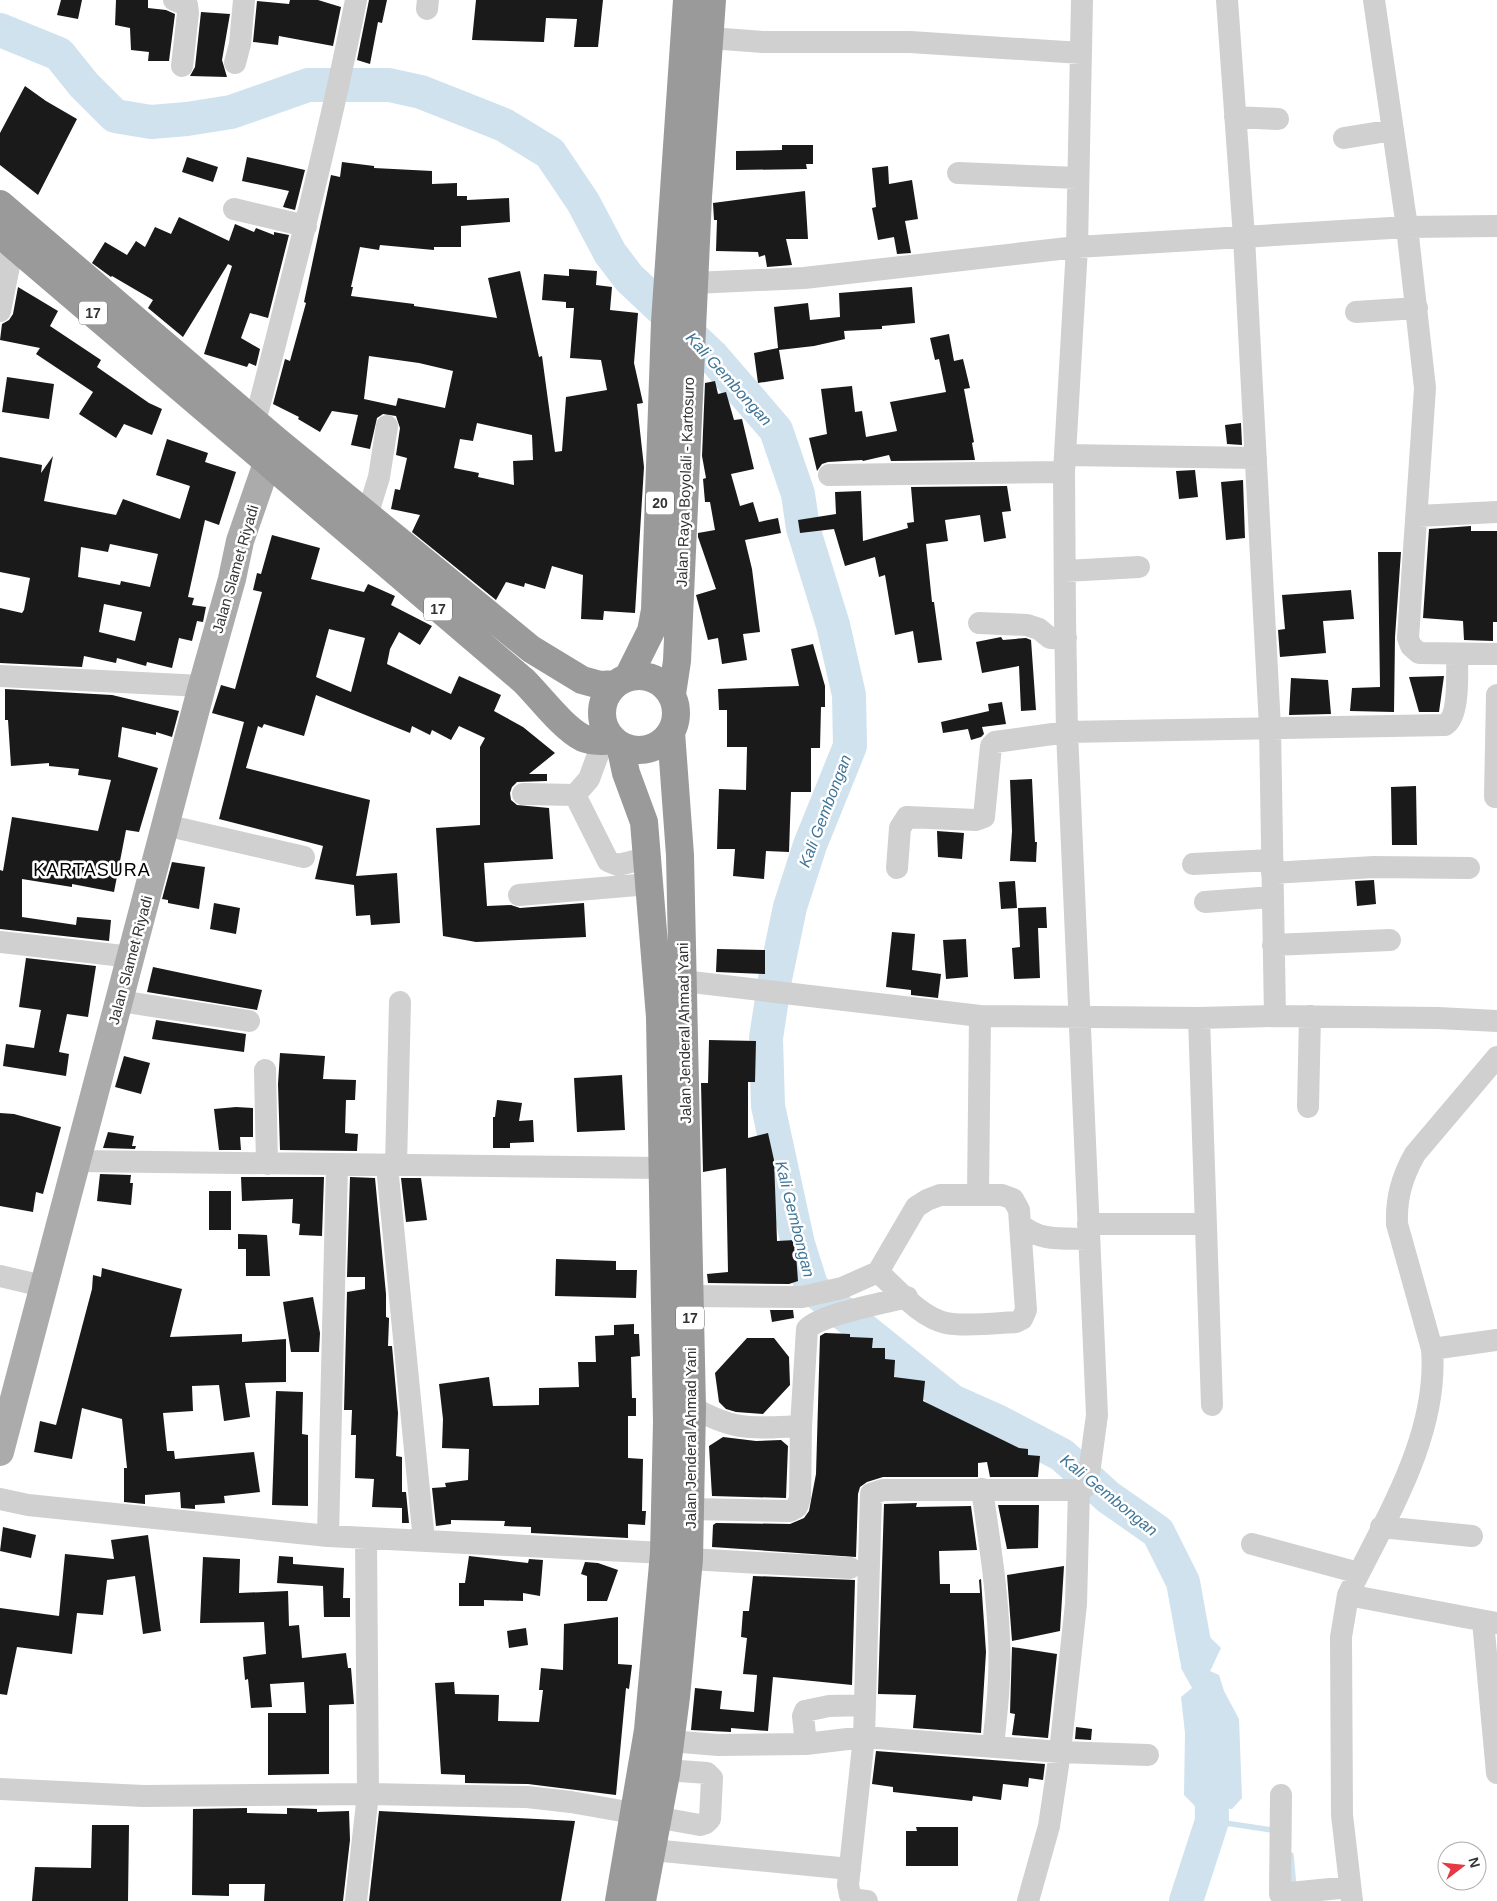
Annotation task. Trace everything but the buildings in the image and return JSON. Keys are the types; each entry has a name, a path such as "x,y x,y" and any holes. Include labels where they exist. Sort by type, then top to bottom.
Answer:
{"highway":[{"name":"Jalan Raya Boyolali - Kartosuro","path":"622,681 651,631 655,610 665,322 687,0"},
{"name":"Jalan Raya Boyolali - Kartosuro","path":"672,694 677,661 698,196 712,0"},
{"name":"17","path":"0,204 180,358 250,433 524,681 571,729 583,738 613,742 644,750 659,744 671,732 676,714 672,694 656,679 642,675 600,685 566,672 550,662 368,516 272,452"},
{"name":"17","path":"7,240 186,392 250,433"},
{"name":"17","path":"613,742 604,722 602,712 604,701 622,681"},
{"name":"Jalan Jenderal Ahmad Yani","path":"642,1901 652,1850 646,1815 648,1730 676,1556 690,1509 692,1407 680,856 671,732"},
{"name":"Jalan Jenderal Ahmad Yani","path":"613,742 644,822 660,1017 667,1422 676,1556 670,1741 666,1770 646,1815 619,1901"}],"main road":[{"name":"Jalan Slamet Riyadi","path":"0,1452 202,686 232,579 240,541 272,452"}],"street":[{"path":"174,0 187,5 188,13 182,66"},
{"path":"235,63 240,44 244,0"},
{"path":"250,433 306,226 356,0"},
{"path":"1028,1901 1049,1826 1060,1752 1076,1604 1084,1486 1095,1433 1097,1406 1067,732 1065,571 1065,463 1077,247 1082,0"},
{"path":"1226,0 1244,238 1270,727 1275,1016"},
{"path":"1374,0 1407,227 1425,388 1418,516 1408,634 1410,643 1419,653 1497,654"},
{"path":"710,38 763,42 910,42 1081,53"},
{"path":"1235,116 1278,119"},
{"path":"1344,138 1393,130"},
{"path":"958,173 1077,178"},
{"path":"234,209 306,226"},
{"path":"694,283 804,278 1077,247 1407,227 1497,226"},
{"path":"0,311 7,240"},
{"path":"1356,312 1417,308"},
{"path":"368,516 379,477 387,426"},
{"path":"829,475 1065,463 1256,458"},
{"path":"1418,516 1497,512"},
{"path":"1065,571 1139,567"},
{"path":"979,623 1027,626 1039,630 1050,638 1066,638"},
{"path":"897,868 900,828 907,817 976,820 984,817 992,745 1002,741 1067,732 1445,725 1453,715 1457,688 1457,654"},
{"path":"0,676 202,686"},
{"path":"1495,797 1497,695"},
{"path":"523,794 575,795 589,779 613,742"},
{"path":"575,795 608,861 648,871"},
{"path":"166,825 304,857"},
{"path":"1193,864 1469,868"},
{"path":"519,895 648,871"},
{"path":"1205,902 1272,896"},
{"path":"1273,945 1390,940"},
{"path":"0,942 132,957"},
{"path":"683,981 980,1016 1199,1018 1310,1016 1497,1021"},
{"path":"120,1001 249,1021"},
{"path":"400,1002 392,1166 424,1541"},
{"path":"978,1195 980,1016"},
{"path":"1308,1107 1310,1016"},
{"path":"1199,1018 1212,1405"},
{"path":"1281,1795 1283,1896 1315,1891 1351,1894 1342,1815 1341,1637 1348,1595 1416,1456 1422,1438 1431,1388 1432,1348 1397,1224 1396,1207 1405,1172 1415,1154 1497,1057"},
{"path":"266,1070 267,1164"},
{"path":"76,1162 663,1168"},
{"path":"328,1536 336,1165"},
{"path":"690,1296 792,1298 842,1288 878,1272 916,1207 940,1195 1002,1195 1013,1199 1019,1210 1026,1310 1022,1319 1016,1322 948,1324 924,1313 878,1272"},
{"path":"1020,1224 1027,1231 1041,1238 1088,1232 1206,1224"},
{"path":"0,1276 43,1286"},
{"path":"690,1509 777,1511 794,1509 800,1498 805,1333 812,1323 906,1298"},
{"path":"1432,1348 1497,1340"},
{"path":"692,1407 714,1420 731,1426 747,1428 801,1426"},
{"path":"867,1901 858,1900 850,1895 850,1869 864,1737 871,1494 883,1490 1084,1486"},
{"path":"982,1489 993,1567 999,1638 999,1686 993,1746"},
{"path":"0,1499 28,1505 328,1536 850,1568"},
{"path":"1381,1528 1472,1536"},
{"path":"356,1901 368,1794 366,1538"},
{"path":"1252,1544 1359,1573"},
{"path":"1348,1595 1490,1622 1497,1773"},
{"path":"806,1744 803,1716 805,1711 865,1704"},
{"path":"670,1741 718,1745 806,1744 864,1737 1060,1752 1148,1755"},
{"path":"0,1789 143,1796 368,1794 527,1797 700,1825 706,1823 710,1819 712,1778 707,1773 666,1770"},
{"path":"652,1850 850,1869"}],"water":[{"path":"1187,1615 1221,1648 1210,1671 1219,1675 1224,1691 1239,1719 1242,1798 1232,1809 1195,1806 1184,1795 1185,1733 1181,1697 1192,1688 1181,1668"}],"waterway":[{"name":"Kali Gembongan","path":"0,30 59,54 84,85 115,116 151,122 187,119 231,112 308,85 389,85 421,92 504,125 550,153 583,202 610,253 629,278 713,357 776,430 798,494 803,528 833,625 849,695 850,746 810,845 790,907 775,979 766,1038 768,1106 798,1244 812,1288 952,1401 997,1421 1062,1455 1108,1497 1158,1532 1183,1582 1197,1659"},
{"name":"Kali Gembongan","path":"1186,1901 1212,1821 1211,1763"},
{"path":"1212,1821 1272,1830"},
{"path":"1291,1855 1294,1888"}],"district":[{"name":"KARTASURA","path":"92,870"}]}
